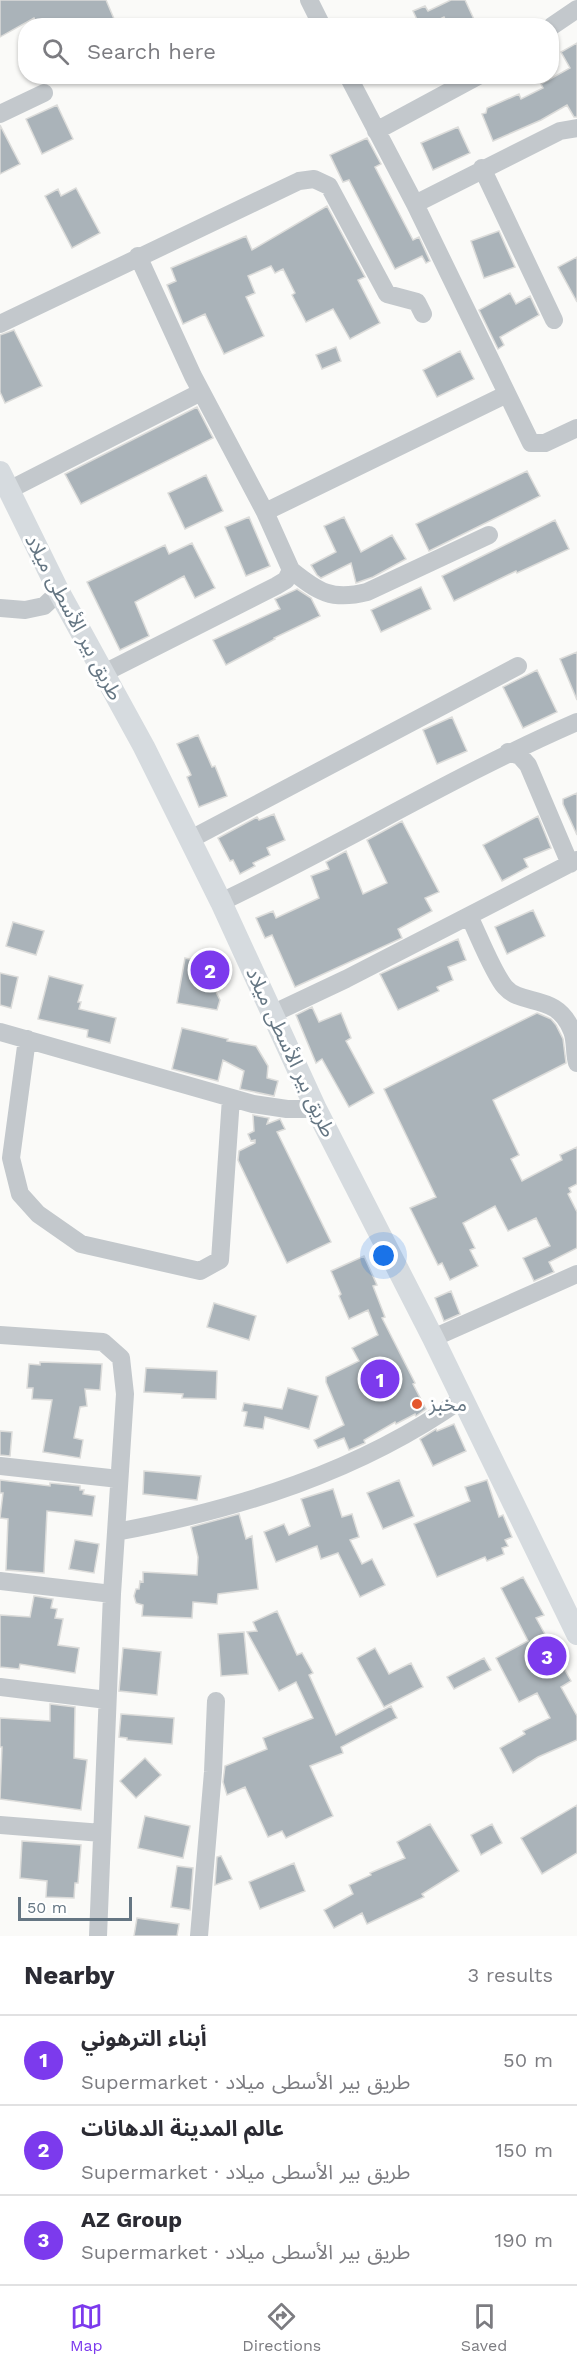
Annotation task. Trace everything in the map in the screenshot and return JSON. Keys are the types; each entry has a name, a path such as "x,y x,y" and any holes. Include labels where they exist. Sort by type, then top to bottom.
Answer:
{"main road":[{"name":"طريق بير الأسطى ميلاد","path":"4,481 59,592 144,747 221,902 316,1109 433,1338 577,1634"}],"street":[{"path":"309,0 318,18"},
{"path":"559,21 577,9"},
{"path":"352,84 415,204 531,443 545,443 577,428"},
{"path":"376,131 463,84"},
{"path":"0,114 44,93"},
{"path":"415,204 482,168 560,131 577,128"},
{"path":"482,168 554,320"},
{"path":"0,324 138,256 299,181 314,179 328,186 387,294 417,302 423,314"},
{"path":"138,256 201,392 265,512 291,570 316,590 349,597 367,592 489,535"},
{"path":"4,481 201,392"},
{"path":"265,512 507,394"},
{"path":"104,673 276,586 286,580 291,570"},
{"path":"0,608 25,610 44,606 59,592"},
{"path":"189,840 518,666"},
{"path":"221,902 508,752 577,722"},
{"path":"272,1014 346,979 574,862 528,765 520,756 508,752"},
{"path":"470,916 506,988 526,998 545,1002 562,1014 572,1031 577,1063"},
{"path":"0,1032 253,1104 287,1109 316,1109"},
{"path":"27,1039 11,1158 20,1194 38,1214 81,1244 200,1271 220,1260 231,1098"},
{"path":"433,1338 577,1274"},
{"path":"0,1335 103,1342 122,1358 125,1394 112,1594 98,1936"},
{"path":"116,1532 180,1520 268,1496 324,1474 408,1434 462,1399"},
{"path":"0,1466 119,1479"},
{"path":"0,1581 112,1594"},
{"path":"0,1687 107,1700"},
{"path":"199,1936 213,1772 216,1701"},
{"path":"0,1825 102,1833"}],"building":[{"path":"0,0 106,0 114,18 18,18 18,27 0,37"},
{"path":"451,0 465,0 473,18 416,18 413,11 425,6 428,11"},
{"path":"577,43 577,117 574,117 567,105 541,120 493,141 482,114 486,113 487,108 519,94 521,99 543,88 541,84 559,84 559,74 570,68 561,52"},
{"path":"57,105 73,139 42,154 26,119"},
{"path":"0,125 20,164 0,174"},
{"path":"458,127 470,153 433,170 421,143"},
{"path":"367,138 381,164 375,167 413,240 419,237 430,261 426,263 422,256 395,269 349,180 343,182 330,155"},
{"path":"76,188 100,233 72,248 45,196 58,189 61,196"},
{"path":"327,206 365,277 358,280 380,323 350,339 333,309 306,322 292,295 295,293 283,269 275,273 271,266 248,276 255,293 246,297 264,336 224,354 205,314 183,324 167,285 176,281 171,268 246,236 252,250"},
{"path":"499,231 515,267 484,278 471,241"},
{"path":"577,257 577,302 558,267"},
{"path":"510,293 516,304 530,296 539,315 500,337 504,345 498,349 479,310"},
{"path":"14,330 42,386 5,403 0,392 0,335"},
{"path":"336,347 341,361 322,369 316,355"},
{"path":"460,351 474,379 437,397 423,370"},
{"path":"197,407 213,438 81,504 65,474"},
{"path":"527,471 540,496 429,551 416,524"},
{"path":"206,475 223,511 185,529 168,493"},
{"path":"249,517 270,566 246,576 225,527"},
{"path":"344,517 361,552 392,535 406,559 373,577 356,583 351,563 321,578 311,565 336,552 324,526"},
{"path":"555,520 569,549 454,601 442,576"},
{"path":"192,543 215,588 195,598 184,576 135,602 149,636 120,650 87,582 165,545 169,554"},
{"path":"421,587 431,609 381,632 371,610"},
{"path":"297,589 311,598 320,616 226,665 213,640 280,609 275,599"},
{"path":"577,652 577,700 560,659"},
{"path":"537,670 557,712 523,728 503,687"},
{"path":"452,717 467,751 437,764 423,730"},
{"path":"198,735 212,767 215,766 227,796 199,807 187,777 191,775 177,744"},
{"path":"577,793 577,835 563,804 563,799"},
{"path":"274,814 285,840 267,848 270,855 253,863 255,866 240,874 218,838 257,817 259,820"},
{"path":"538,816 551,848 524,859 528,867 502,881 483,845"},
{"path":"402,821 439,892 425,898 432,911 398,929 402,938 295,987 272,935 265,938 256,918 273,911 276,918 319,898 311,876 329,869 326,862 346,851 363,894 387,883 367,840"},
{"path":"533,910 545,936 507,954 495,927"},
{"path":"13,922 44,931 36,955 6,946"},
{"path":"458,939 466,960 448,967 453,980 437,987 439,991 398,1010 380,974"},
{"path":"185,958 201,962 220,1000 217,1010 177,1003"},
{"path":"0,973 18,977 11,1008 0,1005"},
{"path":"49,976 83,985 78,1002 81,1002 79,1009 116,1018 110,1043 87,1037 88,1030 38,1019"},
{"path":"312,1007 319,1022 341,1013 351,1038 346,1041 374,1093 349,1107 322,1059 316,1063 296,1015"},
{"path":"537,1013 551,1019 556,1025 563,1039 566,1063 493,1100 519,1155 511,1159 522,1181 562,1160 560,1155 577,1147 577,1184 569,1188 571,1192 568,1194 577,1212 577,1248 549,1262 554,1272 534,1281 523,1258 550,1246 536,1218 508,1231 495,1206 463,1223 475,1248 470,1250 478,1266 450,1280 442,1263 438,1265 410,1208 436,1197 384,1089"},
{"path":"182,1028 228,1039 227,1041 256,1046 268,1066 267,1078 278,1081 274,1096 240,1089 244,1071 223,1060 218,1081 172,1069"},
{"path":"253,1115 269,1118 267,1124 280,1119 285,1129 277,1132 331,1242 287,1263 238,1160 239,1151 255,1143 255,1140 251,1141 248,1134 254,1131"},
{"path":"364,1256 377,1285 373,1286 385,1317 382,1318 426,1409 416,1416 415,1414 396,1424 395,1422 364,1440 365,1443 349,1450 344,1438 318,1448 314,1440 344,1425 326,1377 359,1361 352,1348 378,1335 368,1310 349,1319 331,1271"},
{"path":"451,1291 460,1314 444,1321 435,1298"},
{"path":"214,1303 256,1316 249,1340 207,1327"},
{"path":"40,1362 102,1364 100,1390 85,1389 87,1406 80,1407 74,1438 83,1440 80,1458 43,1452 52,1400 32,1399 33,1388 27,1388 29,1364 40,1365"},
{"path":"146,1368 217,1371 216,1399 182,1398 183,1394 144,1392"},
{"path":"288,1388 318,1396 309,1429 265,1417 263,1429 244,1426 247,1412 242,1411 244,1403 282,1409"},
{"path":"454,1424 466,1451 433,1466 420,1439 436,1429 437,1431"},
{"path":"0,1431 12,1432 10,1456 0,1455"},
{"path":"144,1471 201,1476 197,1500 143,1494"},
{"path":"0,1480 50,1486 50,1483 80,1486 80,1490 84,1490 83,1494 95,1496 92,1516 47,1511 44,1573 6,1570 8,1519 0,1518 3,1493 0,1493"},
{"path":"399,1480 414,1516 383,1529 367,1493"},
{"path":"487,1480 499,1517 503,1515 512,1537 505,1540 508,1546 502,1548 504,1554 487,1561 485,1557 437,1577 414,1524 470,1501 465,1487"},
{"path":"333,1489 342,1517 352,1514 359,1537 350,1540 362,1564 372,1559 385,1585 360,1597 338,1553 321,1559 317,1546 276,1562 264,1532 284,1524 289,1535 310,1526 301,1499"},
{"path":"239,1514 246,1539 252,1536 258,1589 218,1594 217,1604 193,1602 192,1618 142,1616 143,1605 136,1603 134,1596 136,1589 139,1589 140,1581 143,1582 143,1572 197,1575 198,1557 191,1527"},
{"path":"75,1540 99,1544 94,1573 69,1569"},
{"path":"523,1577 544,1615 536,1618 571,1681 561,1687 577,1716 577,1740 538,1757 513,1773 500,1748 525,1734 523,1731 550,1718 537,1693 519,1702 496,1658 528,1641 501,1588"},
{"path":"34,1596 53,1599 51,1608 57,1609 55,1618 63,1619 58,1645 79,1648 75,1673 20,1664 19,1669 0,1667 0,1615 30,1617"},
{"path":"277,1611 297,1655 302,1653 313,1673 309,1675 336,1735 391,1706 397,1718 341,1747 343,1753 310,1766 333,1816 286,1838 282,1831 268,1837 245,1787 227,1795 223,1782 225,1766 267,1749 263,1738 313,1718 296,1682 279,1691 247,1632 257,1631 253,1622"},
{"path":"244,1632 248,1674 221,1676 218,1634"},
{"path":"123,1648 161,1652 157,1695 119,1691"},
{"path":"375,1648 389,1674 411,1663 423,1687 384,1707 357,1658"},
{"path":"484,1658 491,1670 454,1689 447,1677"},
{"path":"50,1704 75,1707 74,1758 87,1760 81,1810 0,1799 2,1747 0,1747 0,1718 50,1721"},
{"path":"121,1714 174,1718 172,1744 127,1740 127,1738 119,1737"},
{"path":"145,1758 161,1775 136,1798 120,1781"},
{"path":"577,1805 577,1853 542,1874 521,1838"},
{"path":"145,1816 190,1826 183,1858 138,1848"},
{"path":"430,1824 459,1871 422,1894 424,1897 367,1924 362,1913 334,1928 324,1910 353,1894 349,1885 405,1858 397,1842"},
{"path":"492,1824 502,1843 481,1855 471,1835"},
{"path":"22,1841 81,1845 78,1883 75,1883 74,1898 46,1897 47,1881 20,1878"},
{"path":"221,1856 232,1879 215,1885 217,1857"},
{"path":"294,1863 305,1891 260,1909 249,1882"},
{"path":"177,1866 193,1868 190,1910 171,1907"},
{"path":"137,1918 179,1924 177,1936 134,1936"}],"place":[{"name":"عالم المدينة الدهانات","path":"210,970"},
{"name":"أبناء الترهوني","path":"380,1379"},
{"name":"مخبز","path":"417,1404"},
{"name":"AZ Group","path":"547,1656"}]}
